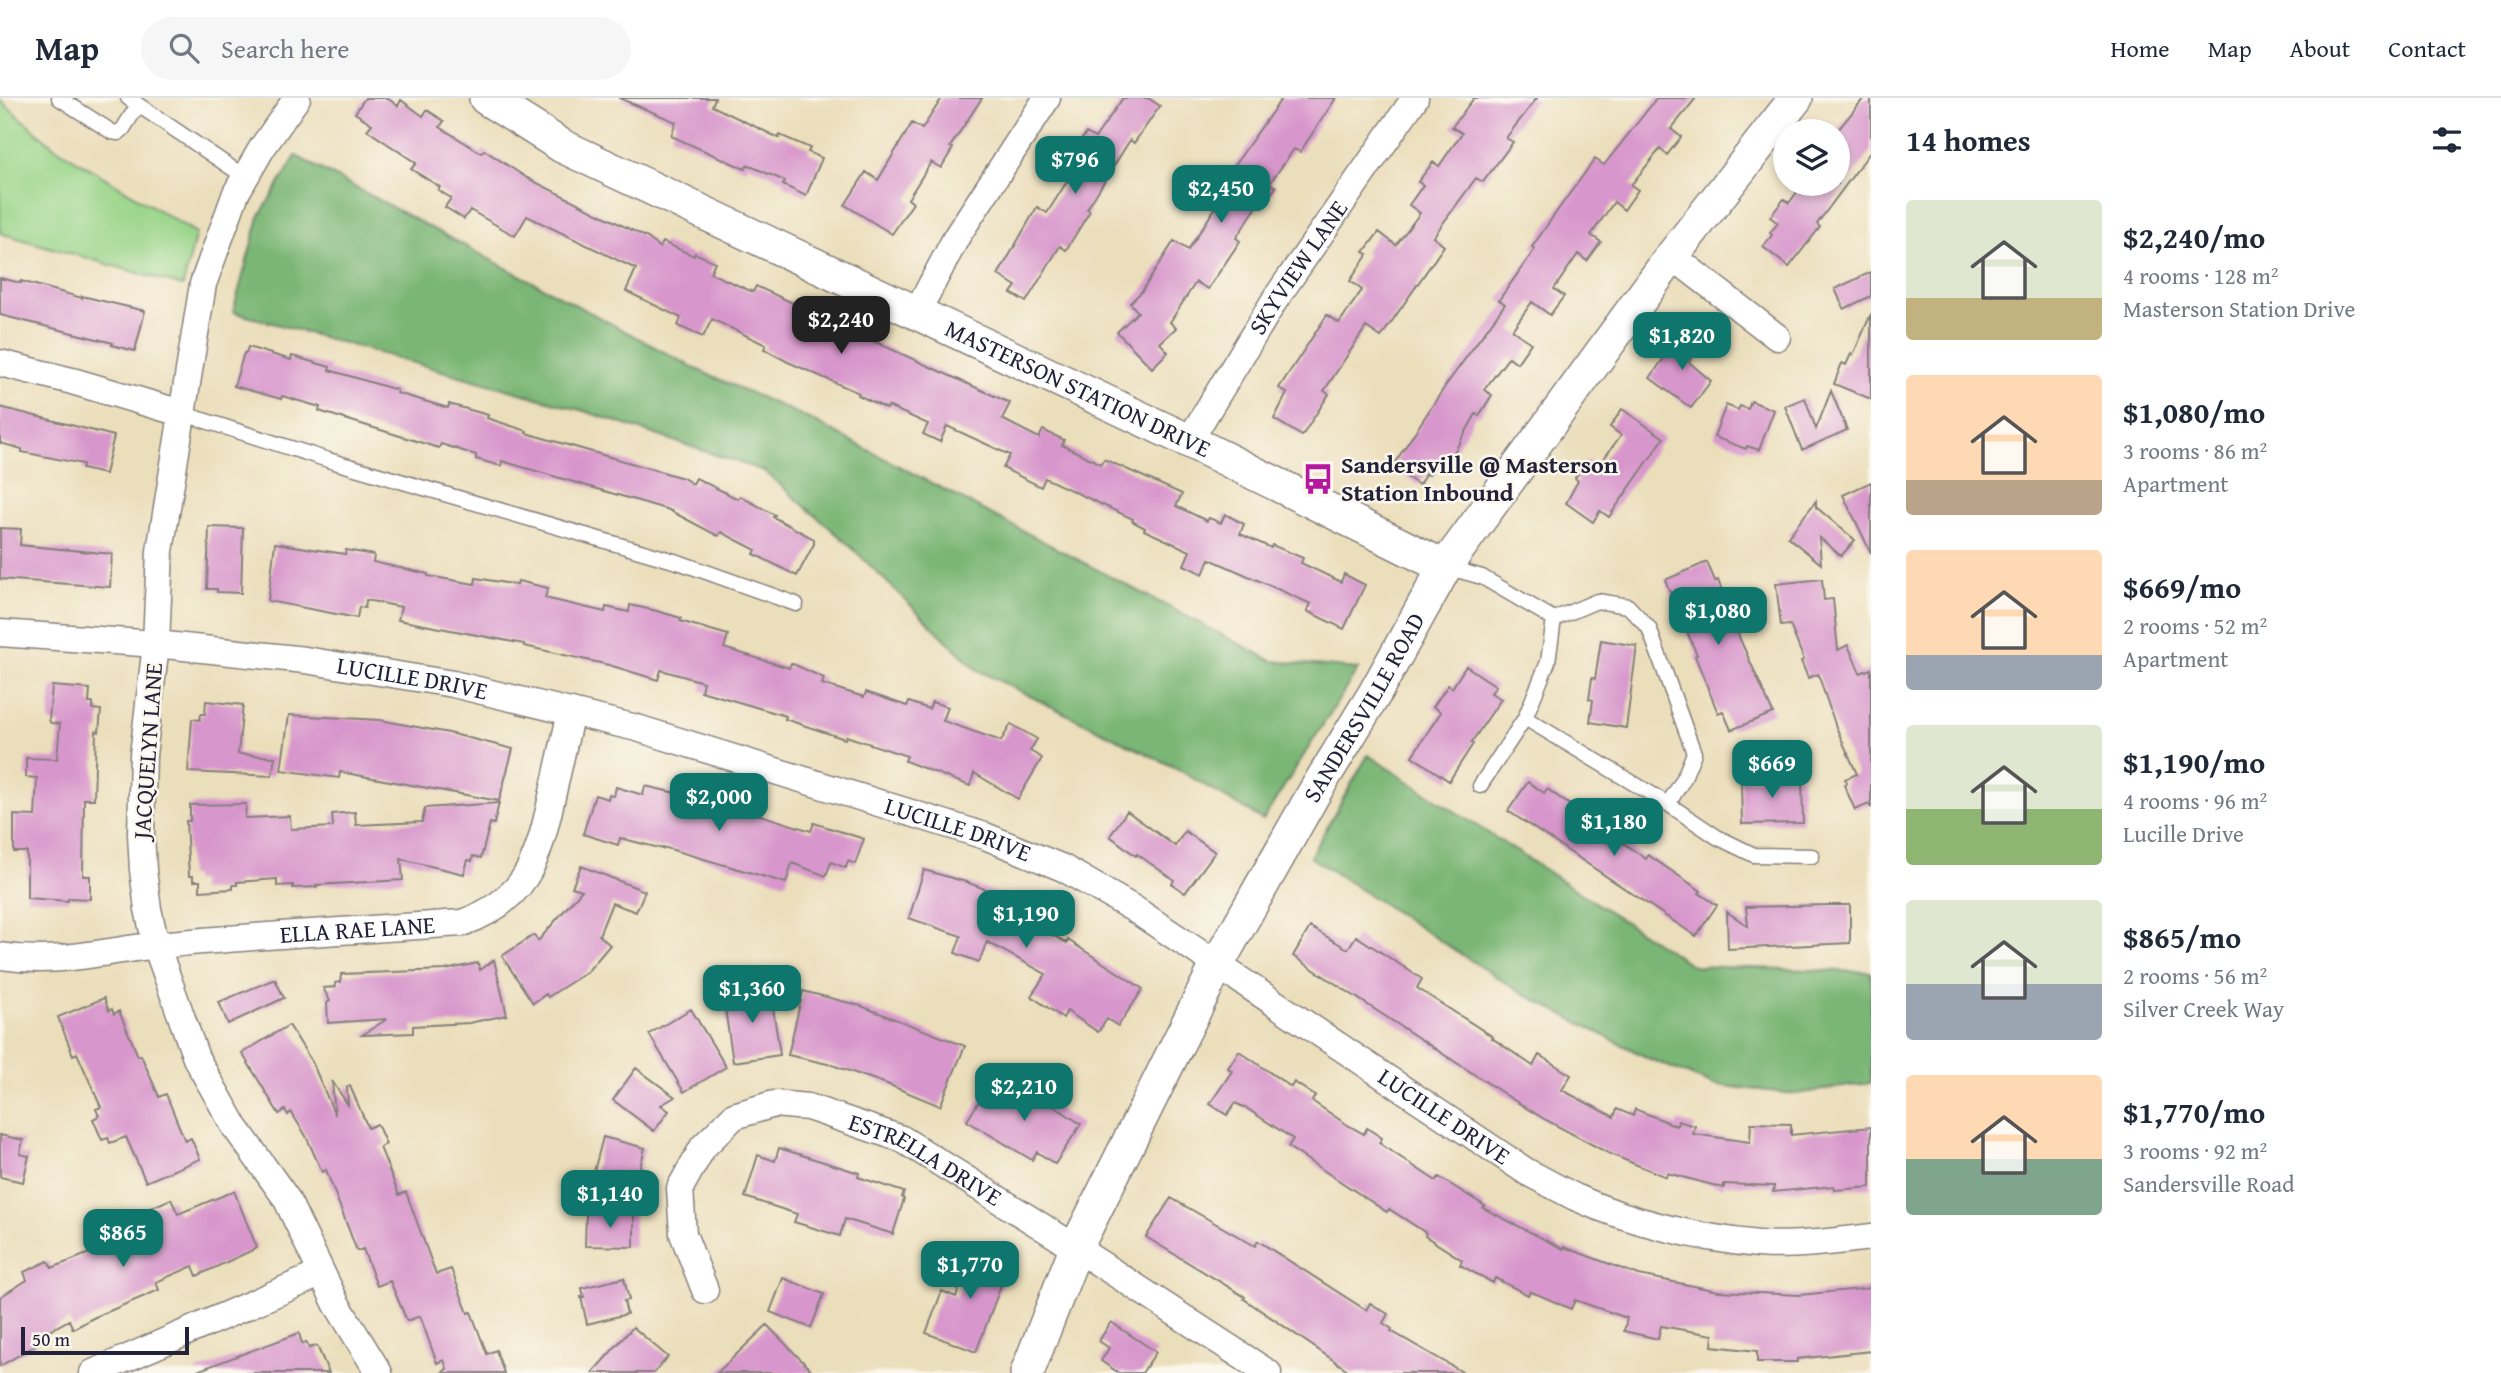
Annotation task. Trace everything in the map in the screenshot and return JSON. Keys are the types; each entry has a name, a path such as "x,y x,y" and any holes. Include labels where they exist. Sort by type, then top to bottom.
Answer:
{"street":[{"name":"JACQUELYN LANE","path":"297,98 261,148 245,177 220,231 203,284 160,551 156,644 143,755 141,834 148,909 156,945 201,1067 235,1126 286,1198 308,1242 320,1274 379,1373"},
{"name":"MASTERSON STATION DRIVE","path":"486,98 562,146 1189,441 1445,567"},
{"path":"916,314 957,236 1047,98"},
{"name":"SKYVIEW LANE","path":"1189,441 1276,298 1415,98"},
{"name":"SANDERSVILLE ROAD","path":"1027,1373 1076,1248 1218,963 1314,793 1376,693 1445,567 1672,256 1796,98"},
{"path":"1672,256 1777,337"},
{"path":"0,363 72,380 181,413"},
{"name":"LUCILLE DRIVE","path":"0,633 156,644 377,670 453,684 637,728 985,836 1063,867 1134,909 1527,1172 1576,1197 1634,1218 1694,1233 1760,1244 1871,1237"},
{"name":"ELLA RAE LANE","path":"0,956 21,960 79,958 156,945 462,923 494,909 521,883 533,866 542,843 571,712"},
{"name":"ESTRELLA DRIVE","path":"705,1290 683,1234 680,1188 703,1147 734,1116 774,1104 808,1107 902,1139 1268,1373"},
{"path":"93,1373 320,1274"}],"lane":[{"path":"59,98 111,132 118,133 123,129 133,102 245,177"},
{"path":"181,413 328,460 681,563 796,604"},
{"path":"1445,567 1482,577 1553,619"},
{"path":"1553,619 1597,601 1628,606 1649,628 1694,753 1668,804"},
{"path":"1480,786 1525,718 1548,662 1553,619"},
{"path":"1525,718 1668,804 1717,837 1754,855 1812,856"}],"green space":[{"path":"0,100 53,146 196,233 183,286 0,233"},
{"path":"296,156 698,370 803,416 1272,661 1358,669 1263,820 1174,767 977,670 846,542 764,471 584,411 233,312 259,217"},
{"path":"1368,755 1693,966 1871,972 1871,1083 1796,1094 1714,1085 1650,1059 1523,994 1310,857"}],"building":[{"path":"365,98 387,98 398,106 401,100 423,116 427,110 444,121 440,127 481,153 484,150 527,178 648,238 660,248 663,242 694,256 695,253 715,262 710,273 753,292 756,286 808,310 804,318 845,337 849,330 1010,403 1002,419 1039,438 1043,430 1064,440 1062,445 1101,464 1104,459 1182,494 1176,506 1207,521 1209,518 1221,523 1225,514 1244,524 1240,534 1303,558 1301,563 1341,582 1344,574 1365,585 1344,629 1307,611 1311,604 1210,559 1203,574 1184,565 1190,551 1144,530 1145,528 1132,521 1133,519 1045,478 1041,487 1003,468 1010,455 947,426 940,442 923,434 928,424 888,406 887,409 858,395 859,393 788,362 764,349 766,345 712,319 703,337 678,326 681,318 626,291 636,269 527,216 515,236 470,210 464,219 445,207 451,198 438,190 440,187 411,169 416,163 367,130 372,124 355,113"},
{"path":"619,98 715,98 712,106 779,138 780,135 810,148 808,152 822,158 806,196 783,185 785,181 748,165 745,169 671,136 676,122"},
{"path":"942,98 982,98 950,147 953,148 941,168 931,162 908,199 913,203 892,234 845,205 866,172 878,180 912,123 922,129"},
{"path":"1123,98 1148,98 1160,106 1134,143 1130,140 1087,209 1090,211 1066,250 1060,246 1026,302 1011,293 1016,286 998,275 1037,207 1047,213 1068,180 1078,156 1073,153 1086,133 1095,138"},
{"path":"1282,98 1336,98 1300,152 1294,149 1270,183 1276,187 1262,207 1258,205 1236,238 1240,241 1208,289 1196,282 1170,322 1176,328 1160,343 1168,352 1152,368 1117,332 1138,312 1130,303 1142,291 1174,241 1188,250 1230,185 1224,180"},
{"path":"1474,98 1537,98 1506,138 1513,142 1483,182 1476,178 1433,237 1444,246 1381,337 1366,327 1324,391 1329,394 1302,436 1274,419 1287,393 1279,388 1327,315 1339,323 1362,290 1350,281 1368,254 1364,252 1379,232 1396,245 1420,213 1409,205 1423,185 1418,182 1433,162 1439,166 1462,133 1452,127"},
{"path":"1657,98 1696,98 1671,129 1681,137 1667,155 1660,149 1631,185 1638,190 1624,210 1614,202 1591,235 1601,242 1587,261 1578,254 1554,289 1564,296 1550,315 1532,302 1512,330 1531,343 1517,363 1509,357 1484,390 1492,395 1479,416 1476,414 1445,468 1437,463 1429,475 1426,473 1419,485 1392,467 1446,385 1505,304 1499,300 1535,249 1532,247 1557,211 1595,159 1604,165"},
{"path":"1864,98 1871,98 1871,151 1850,179 1850,119 1847,119"},
{"path":"1794,196 1838,196 1817,224 1820,227 1789,267 1763,247 1778,223 1770,217 1784,199 1789,203"},
{"path":"1871,272 1871,296 1844,309 1835,289"},
{"path":"0,278 145,311 135,351 0,315"},
{"path":"1871,314 1871,399 1834,384 1842,363 1846,365 1851,354 1853,355"},
{"path":"1683,331 1701,345 1689,362 1711,381 1691,408 1650,378"},
{"path":"248,347 291,360 292,356 330,367 329,370 448,408 449,404 488,415 487,418 527,431 526,433 683,478 693,484 696,478 738,499 740,496 775,515 773,517 814,539 814,544 797,576 754,554 756,550 721,532 718,536 669,510 502,461 501,466 476,459 476,455 441,444 439,448 319,411 320,407 234,386"},
{"path":"1831,391 1847,430 1802,450 1785,406 1805,398 1816,429"},
{"path":"1751,401 1774,410 1759,450 1747,446 1746,449 1714,437 1726,405 1738,410 1740,406 1748,409"},
{"path":"0,407 114,436 105,474 82,469 83,464 22,452 22,449 0,443"},
{"path":"1622,409 1664,438 1609,517 1600,511 1593,522 1566,503 1578,481 1575,478 1587,461 1597,468 1621,435 1610,427"},
{"path":"1871,482 1871,553 1843,495"},
{"path":"1816,501 1816,507 1855,540 1841,556 1819,537 1821,564 1788,537"},
{"path":"209,527 243,528 241,593 207,589"},
{"path":"0,528 21,529 20,545 112,554 110,587 0,579"},
{"path":"275,543 345,554 346,550 374,555 373,562 475,584 476,578 517,585 518,581 548,588 545,598 605,612 606,607 629,612 630,605 657,611 681,618 680,621 728,635 724,648 789,668 791,663 824,678 822,684 864,697 866,692 907,706 909,702 929,709 932,702 948,707 943,721 1001,741 1011,724 1037,739 1030,751 1042,758 1018,799 974,773 970,786 905,761 907,756 846,736 845,739 785,719 786,716 701,691 703,682 661,670 658,680 524,644 398,620 401,607 366,600 365,608 359,607 357,618 268,601"},
{"path":"1707,562 1715,581 1718,580 1740,639 1773,713 1731,730 1723,711 1718,713 1665,580"},
{"path":"1822,579 1824,600 1833,599 1838,650 1848,645 1860,673 1871,669 1871,808 1869,804 1855,810 1844,785 1847,783 1845,779 1857,774 1836,727 1818,674 1808,678 1790,625 1781,626 1776,584"},
{"path":"1601,640 1637,646 1626,728 1590,722 1593,700 1589,699"},
{"path":"1466,666 1496,686 1491,693 1501,699 1449,781 1412,756 1441,712 1433,707 1448,685 1452,688"},
{"path":"52,686 90,689 89,703 93,703 93,709 101,710 99,732 96,731 94,799 84,799 83,876 90,876 90,899 68,898 68,901 27,898 27,852 14,852 14,815 35,816 37,778 26,777 26,758 57,759 60,724 51,723 49,720"},
{"path":"206,701 243,705 238,754 275,757 272,776 188,772 192,719 200,720 201,714 205,714"},
{"path":"289,715 380,720 513,749 499,801 340,772 339,778 281,770"},
{"path":"1784,772 1784,777 1802,777 1803,823 1742,824 1741,780 1761,779 1760,773"},
{"path":"1528,782 1544,793 1547,789 1646,859 1648,855 1701,891 1699,893 1717,905 1696,936 1508,811"},
{"path":"645,786 732,806 811,831 814,823 864,839 855,864 848,861 846,868 831,862 826,876 792,863 786,883 663,847 620,838 618,845 583,834 595,795 608,799 609,795 614,796 616,787 643,795"},
{"path":"499,803 494,824 490,823 481,858 473,856 472,861 468,860 464,874 401,859 403,880 316,885 317,887 277,886 277,879 237,882 233,889 200,891 200,881 193,881 193,876 189,876 186,821 190,821 190,805 246,804 245,818 290,816 291,829 333,827 332,814 355,812 356,825 422,822 425,808"},
{"path":"1127,811 1175,846 1185,831 1215,852 1185,893 1172,884 1174,880 1110,836"},
{"path":"581,866 645,891 636,912 612,903 599,935 610,945 587,972 548,997 546,994 533,1003 502,956 534,935 538,941 582,890 572,887"},
{"path":"924,870 1004,896 1001,903 1034,921 1032,924 1067,943 1068,940 1143,989 1118,1026 1107,1019 1098,1032 1067,1011 1063,1018 1031,996 1046,974 987,942 979,962 955,953 961,936 909,918"},
{"path":"1850,905 1850,943 1728,949 1727,912 1748,926 1746,907"},
{"path":"1310,927 1348,949 1356,936 1422,979 1417,988 1533,1066 1539,1055 1571,1075 1562,1090 1614,1117 1617,1109 1633,1116 1635,1109 1677,1126 1678,1121 1695,1126 1693,1134 1750,1142 1751,1123 1791,1124 1791,1135 1871,1127 1871,1187 1835,1190 1834,1186 1773,1192 1774,1186 1724,1184 1724,1188 1667,1173 1666,1177 1608,1153 1512,1099 1293,956"},
{"path":"494,960 507,1015 469,1023 413,1026 413,1033 362,1035 387,1019 328,1023 327,1003 330,1001 323,988 336,987 335,983 341,982 341,974 445,970 478,963 480,970"},
{"path":"275,979 284,998 228,1024 219,1002"},
{"path":"770,988 780,1055 733,1062 723,995"},
{"path":"803,991 861,1006 965,1046 940,1106 832,1065 788,1055"},
{"path":"104,998 109,1011 112,1009 114,1014 119,1011 159,1097 166,1094 185,1141 191,1138 200,1159 146,1182 126,1137 110,1143 108,1138 102,1140 93,1119 99,1116 96,1109 101,1107 77,1053 73,1055 58,1017"},
{"path":"691,1009 726,1067 684,1092 649,1034"},
{"path":"289,1025 312,1062 335,1115 332,1081 348,1105 347,1087 350,1086 368,1128 377,1124 386,1144 380,1147 399,1195 406,1192 436,1274 451,1269 487,1354 496,1350 504,1373 441,1373 447,1369 444,1360 437,1363 420,1316 407,1321 390,1281 377,1286 363,1249 357,1251 326,1170 322,1172 306,1136 291,1112 288,1115 285,1110 279,1114 242,1053"},
{"path":"1239,1051 1291,1087 1294,1082 1315,1096 1312,1101 1346,1124 1364,1134 1367,1128 1382,1138 1379,1143 1436,1181 1439,1177 1485,1206 1483,1208 1563,1249 1564,1247 1639,1275 1718,1291 1799,1295 1871,1288 1871,1351 1797,1359 1797,1362 1757,1362 1757,1351 1712,1346 1713,1335 1661,1326 1658,1339 1624,1331 1627,1318 1575,1300 1571,1309 1530,1291 1528,1295 1495,1278 1493,1283 1460,1265 1462,1260 1425,1236 1426,1233 1389,1209 1387,1212 1288,1147 1293,1139 1246,1108 1235,1103 1227,1115 1210,1104 1232,1071 1228,1068"},
{"path":"636,1068 675,1097 661,1105 669,1111 654,1131 613,1100"},
{"path":"993,1078 1036,1104 1040,1097 1081,1124 1055,1164 1037,1152 1032,1160 967,1121"},
{"path":"0,1135 23,1140 20,1154 29,1156 23,1182 0,1177"},
{"path":"603,1137 645,1148 634,1190 592,1179"},
{"path":"779,1148 859,1173 858,1177 904,1192 893,1234 845,1219 840,1236 794,1222 797,1214 745,1197 758,1155 775,1161"},
{"path":"234,1191 257,1248 197,1276 193,1266 156,1282 159,1290 73,1329 69,1320 33,1340 36,1345 0,1366 0,1297 27,1280 24,1272 48,1261 52,1268 115,1243 111,1234 117,1232 113,1224 171,1199 178,1214"},
{"path":"1171,1198 1255,1246 1258,1241 1366,1310 1370,1303 1388,1314 1383,1323 1392,1329 1391,1331 1464,1373 1352,1373 1244,1299 1245,1297 1146,1237"},
{"path":"586,1213 634,1214 634,1247 585,1246"},
{"path":"974,1246 1011,1259 976,1352 926,1333 942,1291 956,1297"},
{"path":"624,1278 629,1300 624,1301 627,1314 587,1324 581,1297 584,1297 582,1288"},
{"path":"783,1278 824,1294 811,1328 770,1312"},
{"path":"1111,1322 1156,1352 1142,1373 1119,1373 1101,1361 1109,1348 1099,1341"},
{"path":"767,1325 814,1373 717,1373"},
{"path":"633,1327 668,1357 654,1373 592,1373"},
{"path":"299,1333 302,1344 306,1342 309,1348 317,1346 329,1373 197,1373 197,1371"}],"place":[{"name":"Sandersville @ Masterson Station Inbound","path":"1318,479"}]}
